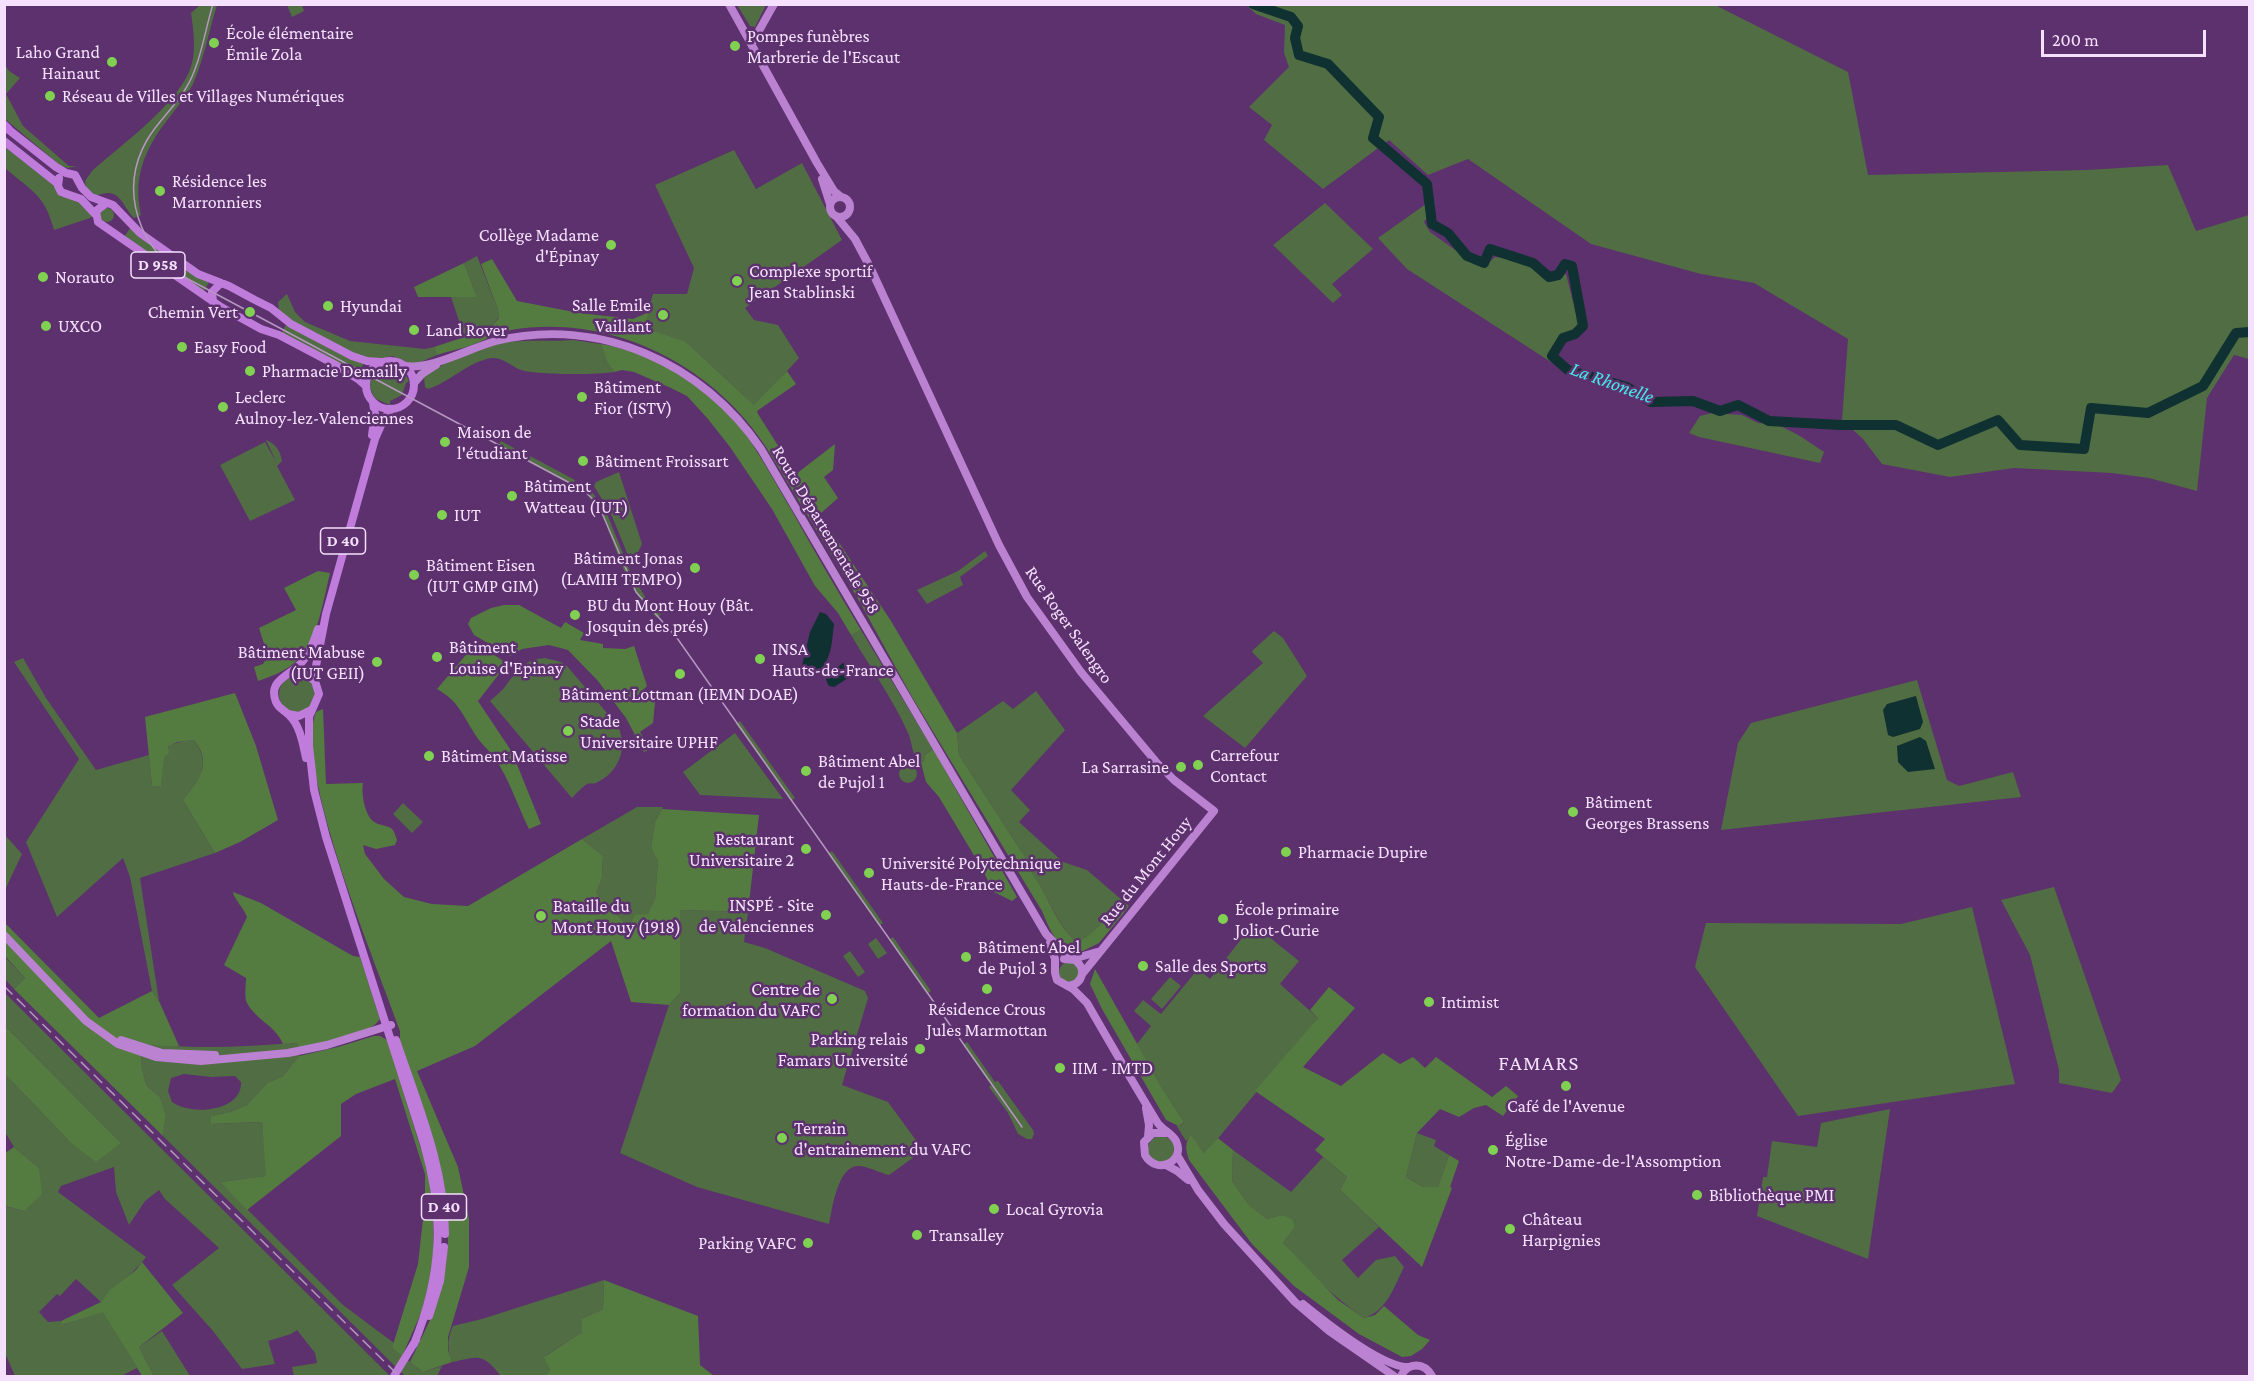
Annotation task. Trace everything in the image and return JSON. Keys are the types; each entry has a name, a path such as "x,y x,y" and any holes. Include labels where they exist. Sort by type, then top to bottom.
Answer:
{"main road":[{"path":"729,4 834,191 849,201 849,221 859,244"},
{"path":"752,43 774,4"},
{"path":"4,141 57,183 61,192 85,202 96,214 98,222 105,226 115,222 118,216 117,210 112,205 93,198 80,185 75,175 56,167 6,127"},
{"path":"817,163 828,194 831,212 859,244"},
{"path":"57,183 66,173"},
{"path":"72,195 78,191 80,185"},
{"path":"830,205 834,198 840,196"},
{"path":"96,214 99,207 105,204"},
{"name":"D 958","path":"117,210 140,233 173,258 201,276 221,283"},
{"path":"836,216 844,216 848,213"},
{"name":"D 958","path":"105,226 213,302"},
{"name":"Rue Roger Salengro","path":"859,244 1004,554 1033,606 1081,672 1157,763 1174,780 1214,811"},
{"path":"366,386 339,366 285,338 256,327 213,302 212,292 221,283 267,306 291,324 366,361 394,361 405,366 420,366 447,357"},
{"path":"268,331 276,326 279,315"},
{"name":"Route Départementale 958","path":"447,357 488,343 526,336 563,335 604,340 639,350 680,369 713,394 741,422 763,453 1046,934 1056,966"},
{"path":"414,383 422,374 447,357"},
{"path":"381,362 371,370 366,386 368,396 382,408 401,407 413,392 414,383 411,373 405,366"},
{"name":"D 40","path":"291,672 304,659 318,631 371,439 375,414 374,403"},
{"name":"D 40","path":"315,681 316,663 326,614 374,442 391,409"},
{"path":"291,672 304,673 315,681 319,696 311,710 299,716 288,714 279,707 274,694 278,681 291,672"},
{"name":"D 40","path":"311,710 309,746 314,790"},
{"name":"D 40","path":"288,714 300,735 326,837 388,1026 431,1168 438,1217 439,1244 435,1277 414,1344 394,1377"},
{"name":"Rue du Mont Houy","path":"1082,976 1214,811"},
{"name":"Route Départementale 958","path":"1046,934 1071,959"},
{"path":"4,935 73,1009 98,1030 126,1048 167,1059 207,1061 310,1050 388,1026"},
{"name":"Rue du Mont Houy","path":"1071,959 1085,957 1101,950"},
{"path":"1087,1003 1080,964 1071,959 1061,960 1056,966 1056,978 1087,1003 1158,1124 1176,1142 1177,1155 1198,1190 1238,1241 1311,1317 1394,1377"},
{"path":"1068,986 1076,984 1082,976"},
{"path":"1144,1101 1149,1121 1148,1137 1143,1147 1146,1158 1154,1165 1166,1165 1172,1162 1177,1155"},
{"path":"1148,1137 1156,1132 1166,1132"},
{"path":"1166,1165 1177,1171 1198,1190"},
{"path":"1274,1280 1361,1345 1398,1366 1421,1366 1428,1370 1432,1377"},
{"path":"1401,1377 1408,1367"}],"green space":[{"path":"200,5 217,5 200,65 189,92 155,137 149,149 140,173 141,215 134,218 119,198 110,193 96,196 86,187 85,181 92,171 150,122 177,92 192,63 194,37 191,13"},
{"path":"287,5 302,5 304,11 292,17"},
{"path":"737,5 766,5 755,27 750,26"},
{"path":"1246,5 1715,5 1848,72 1868,175 2087,170 2168,165 2196,231 2249,215 2249,359 2234,355 2207,398 2197,491 2149,478 2112,473 2014,468 1950,477 1882,464 1863,439 1842,420 1848,339 1754,283 1701,274 1591,244 1468,159 1428,175 1389,140 1323,189 1264,140 1272,125 1249,107 1289,67 1284,53 1285,25 1256,14"},
{"path":"5,65 9,71 20,78 6,94 23,126 69,166 77,166 68,168 61,166 5,119"},
{"path":"4,146 55,186 60,196 76,199 92,216 54,230 41,200 5,168"},
{"name":"Complexe sportif Jean Stablinski","path":"734,150 756,189 802,163 842,240 745,308 754,320 778,325 799,358 755,406 685,341 643,328 653,294 687,294 694,268 655,185"},
{"path":"1433,199 1435,205 1424,222 1430,232 1476,265 1486,265 1495,257 1523,264 1548,280 1566,274 1579,326 1559,350 1554,364 1407,269 1378,238"},
{"path":"1325,203 1373,249 1332,284 1342,295 1333,303 1273,245"},
{"path":"107,208 112,210 114,215 112,220 107,222 102,220 100,215 102,210"},
{"path":"131,227 209,282 203,293 124,237"},
{"path":"477,256 499,317 489,329 465,339 451,297 477,297 464,263"},
{"path":"492,259 517,301 579,313 633,319 649,312 644,328 685,341 754,405 787,371 796,384 757,411 758,414 796,474 835,444 833,470 824,477 838,498 820,514 891,621 957,733 959,755 1025,857 1064,928 1075,941 1080,940 1092,933 1117,907 1124,913 1099,943 1077,954 1064,947 1055,937 1042,911 912,697 857,597 766,447 744,417 717,391 688,369 655,351 621,338 585,329 548,327 511,330 437,355 434,347 489,329 499,318 481,264"},
{"path":"464,263 477,297 418,297 414,287"},
{"path":"287,294 295,312 305,322 350,341 425,349 434,347 437,355 413,365 393,356 375,360 361,357 294,324 279,311 278,302"},
{"path":"287,323 364,363 357,376 281,334"},
{"path":"573,340 601,344 607,362 614,372 567,374 529,372 499,359 491,358 475,364 436,386 428,389 425,387 424,377 451,360 471,351 510,342"},
{"path":"601,344 635,353 671,369 705,391 731,415 763,462 861,630 851,635 838,613 815,586 772,509 708,419 687,396 671,388 634,372 622,370 614,372 607,362"},
{"path":"391,365 403,370 409,381 402,395 390,401 390,405 376,399 370,382 379,369"},
{"path":"1712,413 1742,415 1758,423 1777,424 1824,452 1820,463 1689,433 1700,416"},
{"path":"266,440 279,451 282,461 277,466 295,500 250,521 220,465 265,442 277,464"},
{"path":"501,441 527,455 525,459 498,446"},
{"path":"530,456 575,480 572,485 527,461"},
{"path":"619,472 642,544 632,565 611,514 594,486 596,482"},
{"path":"592,492 606,511 630,571 625,573 603,517 589,497"},
{"path":"985,551 988,556 960,577 963,585 927,604 917,590 958,571"},
{"path":"318,571 330,573 321,613 311,640 295,662 281,672 258,681 254,667 263,664 268,656 259,628 296,610 284,588"},
{"path":"632,575 647,600 661,614 657,618 633,588 627,576"},
{"path":"519,605 561,628 565,622 584,633 580,640 603,644 603,648 625,649 634,646 647,686 643,690 655,702 653,723 640,732 650,749 644,752 626,718 598,681 568,650 549,645 522,649 510,656 474,635 468,624 471,618 491,608"},
{"path":"861,630 933,749 925,755 921,763 915,756 908,733 895,708 851,635"},
{"path":"1274,631 1283,638 1307,676 1245,748 1203,716 1263,663 1252,652"},
{"path":"476,643 505,662 499,674 478,701 512,752 541,824 529,829 500,766 477,738 454,703 437,689"},
{"path":"23,658 46,698 96,770 149,755 152,786 161,787 163,759 168,748 173,744 194,740 199,749 203,764 202,771 183,800 215,853 140,878 159,1001 152,991 130,877 123,858 57,917 26,842 79,759 14,662"},
{"name":"Stade Universitaire UPHF","path":"545,658 567,666 618,726 621,735 619,759 611,773 596,783 587,784 572,798 490,701 521,667 531,661"},
{"path":"297,676 309,682 315,694 309,706 297,712 285,706 279,694 285,682"},
{"path":"1917,680 1947,780 1959,786 2013,772 2021,797 1721,830 1738,743 1751,723"},
{"path":"1036,691 1065,730 1011,790 1030,810 1019,822 1063,862 1087,870 1129,906 1124,913 1117,907 1092,933 1081,940 1075,941 1060,921 1025,857 959,755 957,733 1003,701 1013,709"},
{"path":"235,693 256,746 278,820 240,842 215,853 183,800 202,772 203,757 200,749 194,740 177,742 168,747 169,753 164,757 161,787 152,786 145,717"},
{"path":"323,709 326,784 363,783 363,799 369,816 376,823 390,827 397,840 395,845 376,849 363,845 365,854 384,879 404,897 432,904 468,906 582,839 603,856 602,878 596,893 623,921 630,925 635,915 648,914 655,899 658,861 651,848 655,822 662,809 759,815 748,912 680,910 680,993 669,1005 631,1002 611,941 475,1046 417,1071 458,1167 469,1219 469,1267 448,1337 448,1350 452,1362 423,1372 410,1362 431,1318 446,1264 447,1204 400,1045 400,1031 341,869 327,821 316,777 312,739 316,712"},
{"path":"740,721 795,798 791,801 736,724"},
{"path":"735,733 783,799 700,795 683,772"},
{"path":"933,749 1017,897 1012,901 994,892 939,797 926,782 921,763 925,755"},
{"path":"908,765 914,768 917,774 914,780 908,783 902,780 899,774 902,768"},
{"path":"403,803 423,822 412,833 393,814"},
{"path":"637,807 663,807 655,822 651,848 658,861 655,899 648,915 630,925 623,921 596,893 602,878 603,856 582,839"},
{"path":"5,835 22,854 5,890"},
{"path":"832,851 883,923 879,926 828,854"},
{"path":"2054,887 2121,1080 2112,1093 2059,1083 2059,1070 2030,955 2001,900"},
{"path":"233,892 261,903 353,956 360,957 380,1019 366,1030 343,1038 299,1049 298,1043 283,1044 276,1032 255,1014 247,1003 246,978 224,965 247,917"},
{"path":"1972,907 2015,1084 1798,1116 1695,967 1706,923 1901,924"},
{"path":"680,910 748,912 744,942 765,948 865,991 868,998 842,1085 888,1102 918,1143 921,1152 889,1175 865,1167 850,1168 837,1190 829,1224 697,1187 620,1153 669,1005 680,993"},
{"path":"4,922 99,1018 152,991 159,1001 179,1046 140,1043 142,1069 147,1086 160,1097 166,1115 163,1136 14,989 25,978 5,956"},
{"path":"1253,924 1299,961 1280,984 1318,1018 1205,1154 1191,1136 1186,1141 1176,1125 1180,1126 1184,1122 1137,1044 1151,1026 1134,1011 1143,1000 1161,1014 1198,969 1210,979"},
{"path":"893,937 931,991 927,994 889,940"},
{"path":"876,938 887,953 878,959 868,944"},
{"path":"850,951 865,972 858,977 843,956"},
{"path":"4,956 25,978 14,989 5,979"},
{"path":"1069,962 1076,965 1079,972 1076,979 1069,982 1062,979 1059,972 1062,965"},
{"path":"1095,969 1162,1088 1184,1122 1179,1126 1166,1120 1102,1009 1090,984"},
{"path":"1170,977 1181,986 1162,1009 1151,999"},
{"path":"1329,987 1355,1008 1303,1067 1341,1086 1383,1053 1400,1064 1413,1057 1425,1068 1436,1057 1492,1097 1506,1086 1518,1096 1503,1116 1486,1105 1474,1108 1459,1117 1440,1109 1417,1133 1406,1177 1423,1187 1438,1187 1449,1155 1459,1161 1450,1187 1452,1188 1422,1267 1340,1190 1347,1177 1315,1150 1325,1139 1255,1091 1318,1018 1310,1010"},
{"path":"5,993 390,1376 294,1376 292,1367 317,1363 315,1353 297,1330 268,1341 275,1364 242,1369 213,1331 172,1285 219,1248 165,1199 159,1190 145,1201 129,1225 116,1192 114,1167 61,1186 58,1192 146,1257 101,1302 76,1279 60,1296 57,1294 39,1312 48,1322 61,1321 63,1325 103,1311 137,1368 121,1376 15,1376 5,1353 4,1206 24,1211 39,1168 14,1147 5,1132 5,1074 71,1143 121,1143 5,1026"},
{"path":"4,1026 121,1143 96,1162 71,1143 5,1074"},
{"path":"374,1036 387,1040 429,1175 433,1212 434,1262 422,1311 402,1356 392,1348 418,1264 425,1201 425,1174 395,1079 356,1094 341,1104 341,1136 247,1210 220,1182 266,1176 262,1122 211,1124 211,1116 247,1105 267,1083 283,1076 299,1056"},
{"path":"140,1042 199,1047 299,1043 299,1056 283,1076 267,1083 247,1105 212,1116 212,1124 262,1122 267,1176 220,1182 343,1305 394,1343 392,1348 423,1372 442,1366 437,1376 405,1376 163,1136 166,1115 160,1097 147,1086 142,1069","holes":["184,1074 211,1077 235,1076 241,1082 239,1092 233,1100 214,1109 202,1110 191,1109 172,1102 168,1091 171,1078"]},
{"path":"967,1042 1033,1130 1032,1139 1018,1134 1008,1113 989,1087 991,1085 963,1045"},
{"path":"1890,1109 1868,1259 1757,1216 1763,1177 1767,1177 1772,1141 1817,1147 1821,1123"},
{"path":"1417,1133 1436,1140 1434,1146 1449,1155 1438,1187 1423,1187 1406,1177"},
{"path":"1191,1135 1204,1153 1218,1138 1233,1150 1232,1181 1250,1206 1267,1219 1282,1215 1292,1219 1295,1227 1283,1243 1338,1300 1364,1318 1375,1315 1384,1306 1418,1335 1430,1340 1422,1349 1411,1356 1402,1357 1359,1334 1294,1286 1252,1244 1189,1160 1186,1147"},
{"path":"1161,1136 1170,1140 1174,1149 1170,1158 1161,1162 1152,1158 1148,1149 1152,1140"},
{"path":"14,1147 39,1168 42,1194 24,1211 5,1206 5,1153"},
{"path":"1233,1150 1291,1192 1323,1157 1347,1177 1340,1190 1379,1227 1342,1260 1358,1278 1376,1260 1395,1256 1404,1267 1389,1297 1379,1310 1364,1318 1331,1292 1293,1254 1283,1243 1295,1227 1282,1215 1267,1219 1250,1206 1232,1181"},
{"path":"142,1262 183,1313 139,1347 154,1376 142,1376 103,1312 62,1325 61,1321 101,1302 110,1290 136,1270"},
{"path":"604,1280 603,1309 582,1319 582,1332 545,1356 550,1370 545,1376 501,1376 489,1363 480,1358 452,1362 448,1344 453,1326"},
{"path":"604,1280 698,1316 700,1365 714,1376 545,1376 550,1370 544,1357 582,1332 582,1319 603,1309"},
{"path":"162,1331 190,1376 154,1376 139,1347"}],"shaded area":[{"path":"820,612 826,614 834,624 832,641 827,660 812,678 800,674 810,632"},
{"path":"843,663 853,671 853,675 834,687 829,686 826,680 827,675"},
{"path":"1916,696 1923,722 1920,729 1893,737 1888,735 1883,710 1887,704"},
{"path":"1920,737 1926,741 1935,769 1908,772 1898,762 1897,746"}],"waterway":[{"name":"La Rhonelle","path":"1253,4 1291,17 1298,26 1295,38 1299,55 1328,64 1379,117 1373,138 1427,184 1432,224 1448,233 1467,256 1484,263 1490,249 1533,263 1549,277 1558,275 1565,264 1572,266 1583,326 1575,334 1563,338 1552,356 1568,370 1627,387 1651,402 1693,401 1720,411 1738,405 1769,421 1896,425 1938,445 1998,420 2020,445 2084,449 2091,408 2148,413 2203,386 2236,333 2250,332"}],"tram line":[{"path":"213,4 199,59 191,79 182,95 151,133 138,159 134,179 134,199 138,218 157,252 171,267 188,279 583,490 595,501 636,592 677,638 1022,1127"}],"railway":[{"path":"4,986 399,1376"}],"place":[{"name":"École élémentaire Émile Zola","path":"214,43"},
{"name":"Pompes funèbres Marbrerie de l'Escaut","path":"735,46"},
{"name":"Laho Grand Hainaut","path":"112,62"},
{"name":"Réseau de Villes et Villages Numériques","path":"50,96"},
{"name":"Résidence les Marronniers","path":"160,191"},
{"name":"Collège Madame d'Épinay","path":"611,245"},
{"name":"Norauto","path":"43,277"},
{"name":"Complexe sportif Jean Stablinski","path":"737,281"},
{"name":"Hyundai","path":"328,306"},
{"name":"Chemin Vert","path":"250,312"},
{"name":"Salle Emile Vaillant","path":"663,315"},
{"name":"UXCO","path":"46,326"},
{"name":"Land Rover","path":"414,330"},
{"name":"Easy Food","path":"182,347"},
{"name":"Pharmacie Demailly","path":"250,371"},
{"name":"Bâtiment Fior (ISTV)","path":"582,397"},
{"name":"Leclerc Aulnoy-lez-Valenciennes","path":"223,407"},
{"name":"Maison de l'étudiant","path":"445,442"},
{"name":"Bâtiment Froissart","path":"583,461"},
{"name":"Bâtiment Watteau (IUT)","path":"512,496"},
{"name":"IUT","path":"442,515"},
{"name":"Bâtiment Jonas (LAMIH TEMPO)","path":"695,568"},
{"name":"Bâtiment Eisen (IUT GMP GIM)","path":"414,575"},
{"name":"BU du Mont Houy (Bât. Josquin des prés)","path":"575,615"},
{"name":"Bâtiment Louise d'Epinay","path":"437,657"},
{"name":"INSA Hauts-de-France","path":"760,659"},
{"name":"Bâtiment Mabuse (IUT GEII)","path":"377,662"},
{"name":"Bâtiment Lottman (IEMN DOAE)","path":"680,674"},
{"name":"Stade Universitaire UPHF","path":"568,731"},
{"name":"Bâtiment Matisse","path":"429,756"},
{"name":"Carrefour Contact","path":"1198,765"},
{"name":"La Sarrasine","path":"1181,767"},
{"name":"Bâtiment Abel de Pujol 1","path":"806,771"},
{"name":"Bâtiment Georges Brassens","path":"1573,812"},
{"name":"Restaurant Universitaire 2","path":"806,849"},
{"name":"Pharmacie Dupire","path":"1286,852"},
{"name":"Université Polytechnique Hauts-de-France","path":"869,873"},
{"name":"INSPÉ - Site de Valenciennes","path":"826,915"},
{"name":"Bataille du Mont Houy (1918)","path":"541,916"},
{"name":"École primaire Joliot-Curie","path":"1223,919"},
{"name":"Bâtiment Abel de Pujol 3","path":"966,957"},
{"name":"Salle des Sports","path":"1143,966"},
{"name":"Résidence Crous Jules Marmottan","path":"987,989"},
{"name":"Centre de formation du VAFC","path":"832,999"},
{"name":"Intimist","path":"1429,1002"},
{"name":"Parking relais Famars Université","path":"920,1049"},
{"name":"IIM - IMTD","path":"1060,1068"},
{"name":"Café de l'Avenue","path":"1566,1086"},
{"name":"Terrain d'entrainement du VAFC","path":"782,1138"},
{"name":"Église Notre-Dame-de-l'Assomption","path":"1493,1150"},
{"name":"Bibliothèque PMI","path":"1697,1195"},
{"name":"Local Gyrovia","path":"994,1209"},
{"name":"Château Harpignies","path":"1510,1229"},
{"name":"Transalley","path":"917,1235"},
{"name":"Parking VAFC","path":"808,1243"}],"district":[{"name":"FAMARS","path":"1539,1064"}]}
